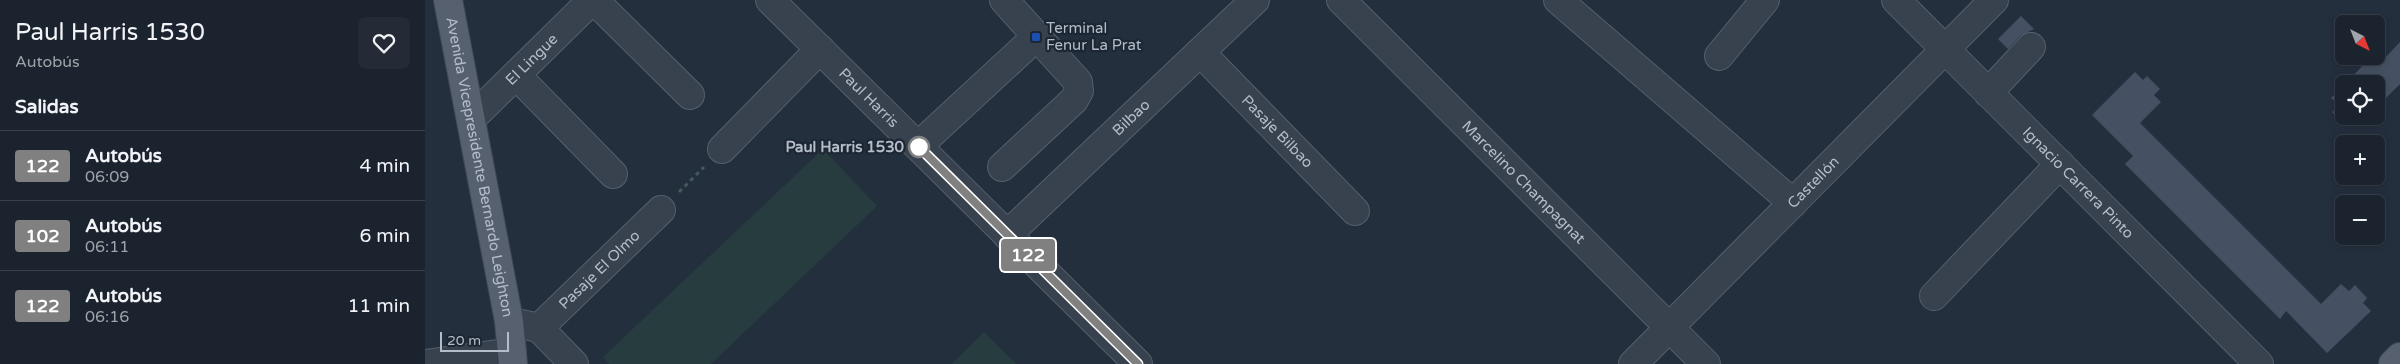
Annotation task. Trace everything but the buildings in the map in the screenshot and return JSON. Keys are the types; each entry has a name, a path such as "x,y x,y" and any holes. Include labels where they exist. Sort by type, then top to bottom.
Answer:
{"main road":[{"name":"Avenida Vicepresidente Bernardo Leighton","path":"448,0 509,321 512,358"},
{"path":"2393,364 2400,356"}],"street":[{"name":"El Lingue","path":"471,119 593,0"},
{"path":"593,0 690,94"},
{"name":"Paul Harris","path":"770,0 1138,364"},
{"path":"1002,167 1074,100 1079,91 1079,82 1004,0"},
{"name":"Bilbao","path":"1007,235 1255,0"},
{"name":"Marcelino Champagnat","path":"1341,0 1706,364"},
{"path":"1557,0 1793,203"},
{"path":"1719,56 1765,0"},
{"name":"Ignacio Carrera Pinto","path":"1895,0 2259,364"},
{"name":"Castellón","path":"1633,364 1946,51 1994,0"},
{"path":"918,146 1036,37"},
{"path":"1988,93 2031,47"},
{"path":"722,149 820,50"},
{"name":"Pasaje Bilbao","path":"1200,52 1355,211"},
{"path":"516,75 613,174"},
{"path":"1934,296 2060,164"},
{"name":"Pasaje El Olmo","path":"539,328 661,210"},
{"path":"509,321 539,328 574,364"},
{"path":"426,364 512,358"}],"path":[{"path":"661,210 722,149"}],"green space":[{"path":"823,149 877,206 711,364 609,364 603,357"},
{"path":"984,332 1016,364 952,364"}],"bus line":[{"name":"122","path":"918,146 1138,364"}],"place":[{"name":"Terminal Fenur La Prat","path":"1036,37"},
{"name":"Paul Harris 1530","path":"919,147"}]}
